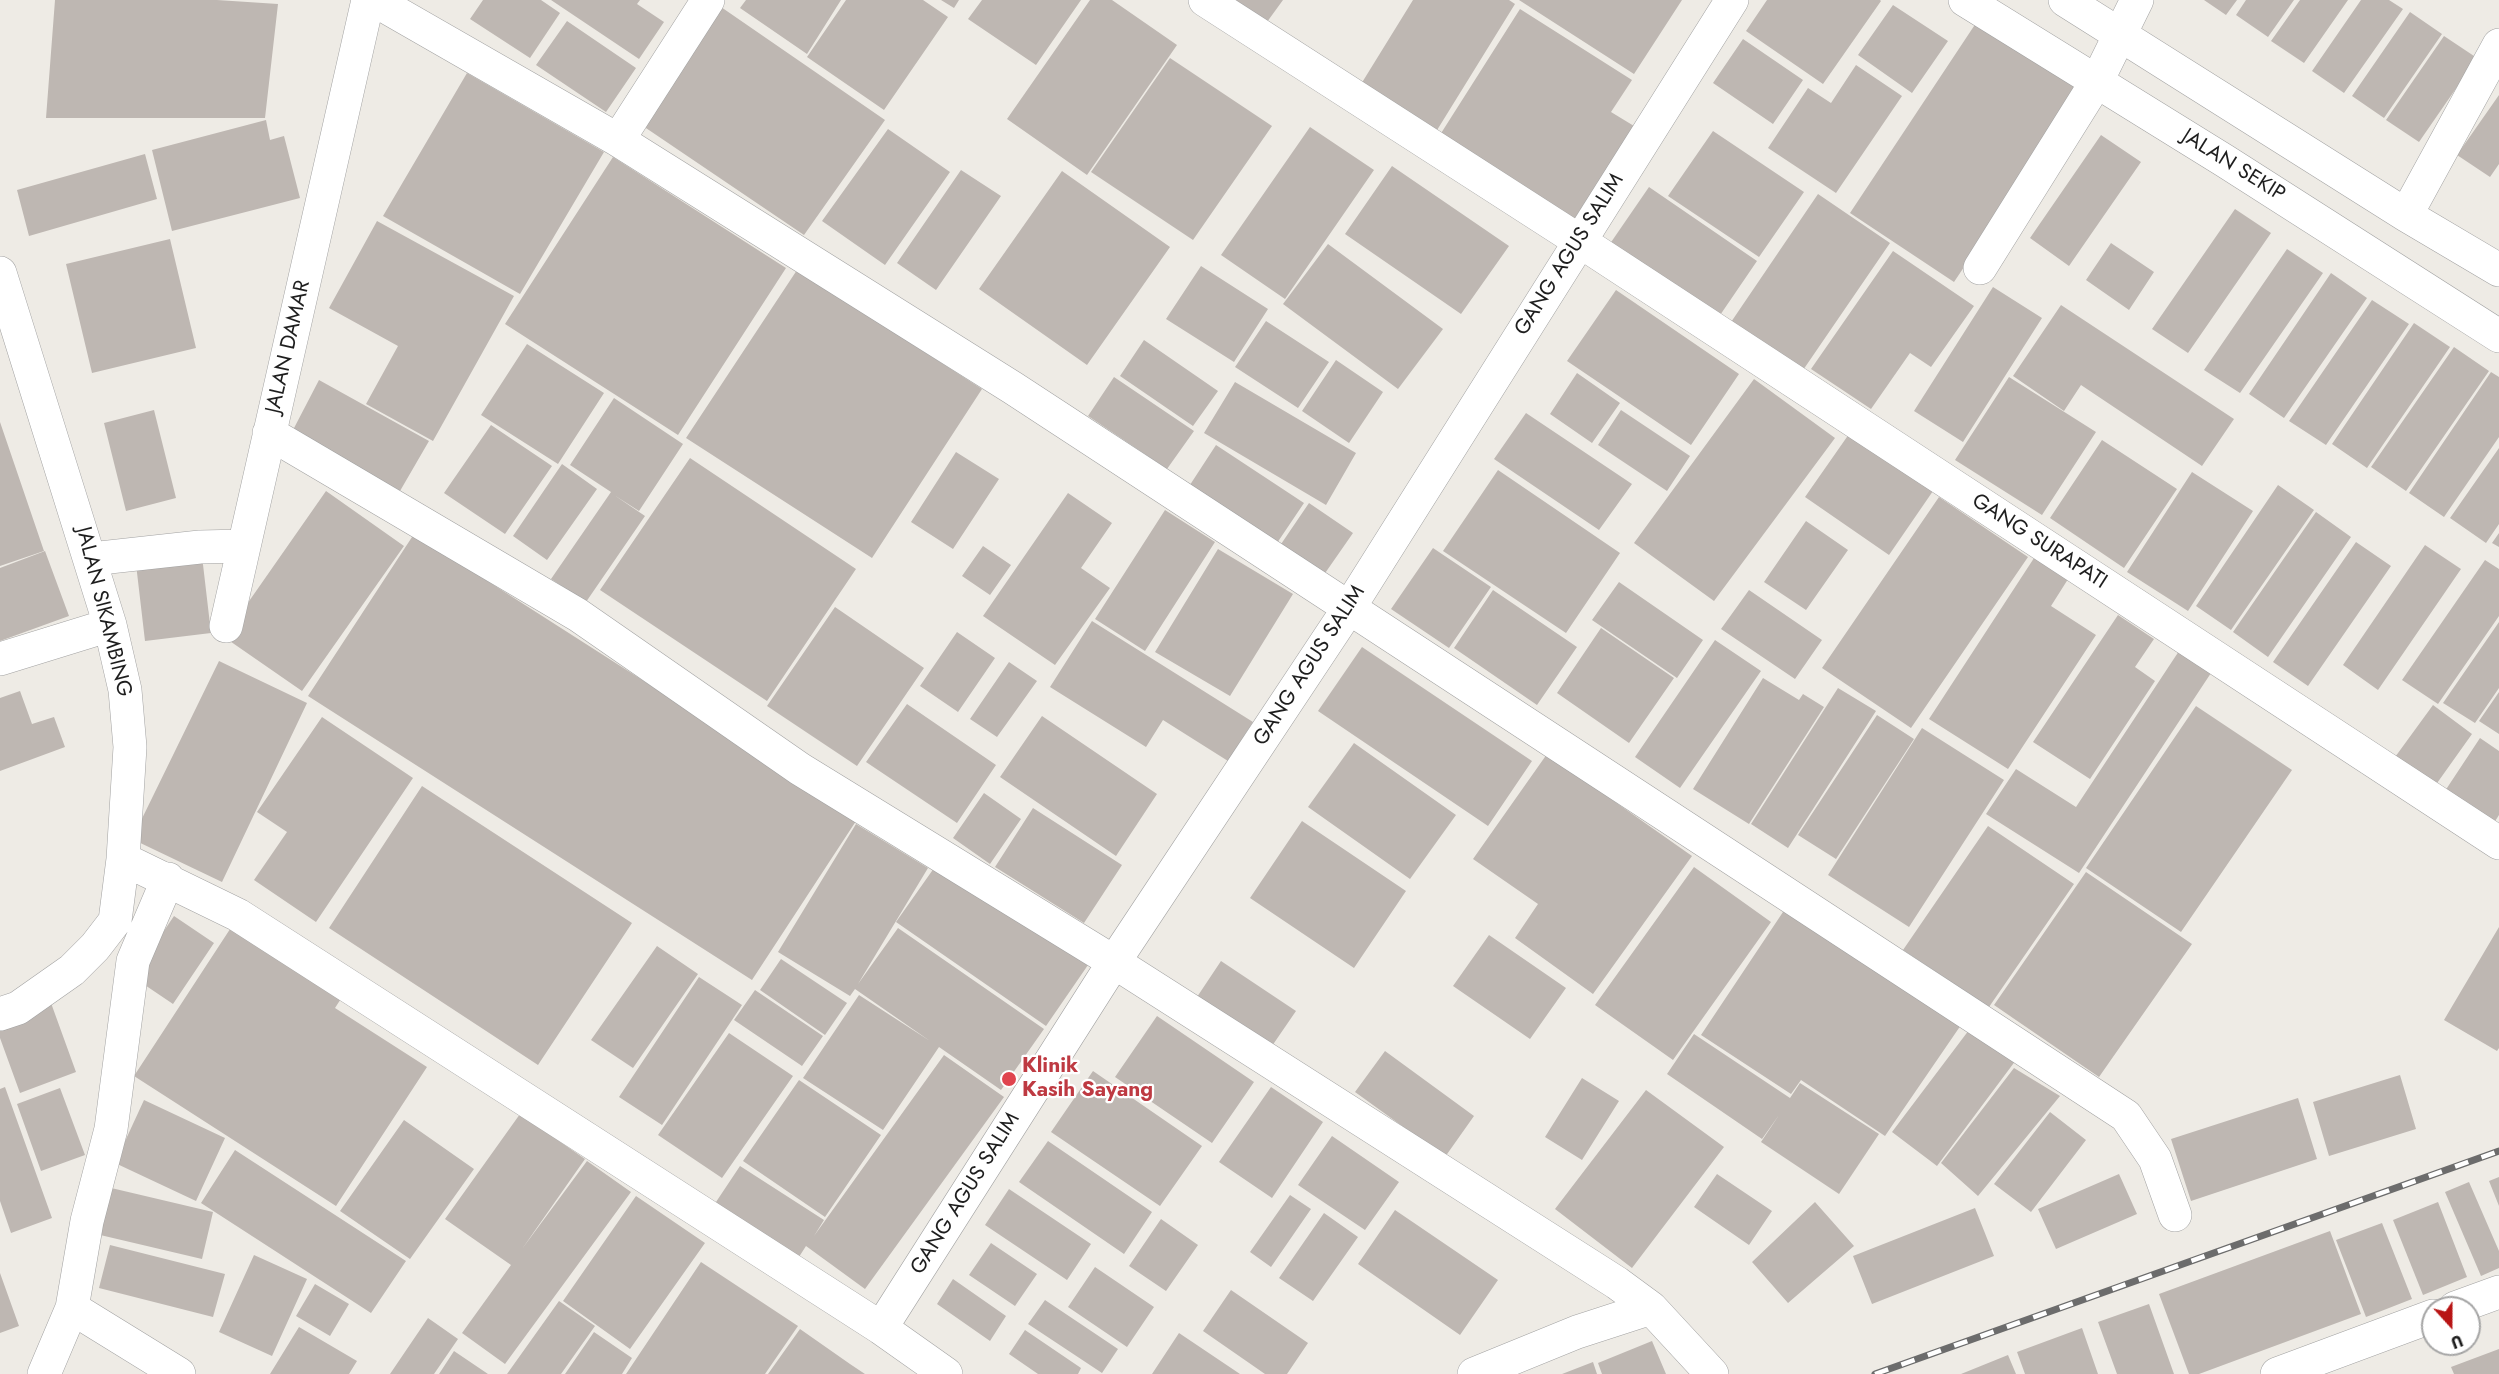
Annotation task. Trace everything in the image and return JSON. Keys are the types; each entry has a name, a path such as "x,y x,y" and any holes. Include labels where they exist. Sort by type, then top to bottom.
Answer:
{"street":[{"name":"JALAN DAMAR","path":"226,626 368,0"},
{"path":"374,0 618,140 1013,387 2126,1116 2155,1159 2175,1215"},
{"path":"618,140 708,0"},
{"name":"GANG SURAPATI","path":"1204,0 1578,240 2499,843"},
{"name":"GANG AGUS SALIM","path":"881,1328 1114,962 1349,608 1578,240 1732,0"},
{"name":"JALAN SEKIP","path":"1965,0 2499,336"},
{"path":"2065,0 2406,215 2499,270"},
{"path":"1980,268 2097,81 2138,0"},
{"path":"2406,215 2499,45"},
{"name":"JALAN SIKAMBING","path":"0,273 12,351 91,559 111,626 125,690 130,747 123,859 115,921 72,970 18,1008 0,1014"},
{"path":"269,433 578,615 800,769 1114,962 1617,1282 1651,1308 1712,1374"},
{"path":"91,559 200,546 243,546"},
{"path":"0,659 111,626"},
{"path":"123,859 238,915 881,1328 946,1374"},
{"path":"44,1374 72,1308 87,1221 111,1129 133,961 168,879"},
{"path":"2481,1299 2499,1292"},
{"path":"72,1308 179,1374"},
{"path":"1474,1374 1576,1332 1651,1308"},
{"path":"2277,1374 2421,1320"}],"building":[{"path":"55,0 217,0 278,4 265,118 46,118"},
{"path":"483,0 541,0 560,13 530,58 470,19"},
{"path":"551,0 640,0 637,4 664,22 639,59"},
{"path":"746,0 841,0 807,54 740,8"},
{"path":"846,0 923,0 948,17 884,110 807,57"},
{"path":"941,0 959,0 954,8"},
{"path":"982,0 1081,0 1036,65 968,19"},
{"path":"1090,0 1112,0 1177,45 1087,175 1007,119"},
{"path":"1212,0 1283,0 1259,33"},
{"path":"1413,0 1509,0 1515,4 1434,135 1358,89"},
{"path":"1519,0 1682,0 1634,74"},
{"path":"1767,0 1881,1 1823,84 1746,31"},
{"path":"2204,0 2237,0 2226,15"},
{"path":"2246,0 2294,0 2268,37 2236,15"},
{"path":"2300,0 2348,0 2304,63 2271,41"},
{"path":"2361,0 2389,0 2403,9 2344,93 2312,71"},
{"path":"1893,5 1948,41 1912,93 1858,55"},
{"path":"721,7 885,120 804,235 640,124"},
{"path":"1520,9 1632,80 1611,112 1634,126 1572,223 1438,138"},
{"path":"2410,12 2442,34 2384,118 2352,96"},
{"path":"1978,20 2083,89 1954,282 1850,213"},
{"path":"567,21 636,68 606,112 536,65"},
{"path":"2444,36 2477,58 2419,142 2386,120"},
{"path":"1743,39 1803,80 1773,124 1713,83"},
{"path":"1170,58 1272,126 1193,240 1091,172"},
{"path":"1856,65 1902,96 1836,193 1768,148 1808,88 1831,103"},
{"path":"467,73 604,152 520,294 383,216"},
{"path":"2499,95 2499,164 2490,177 2457,155"},
{"path":"266,120 270,140 284,136 300,198 172,231 152,150"},
{"path":"1310,127 1374,170 1285,299 1221,255"},
{"path":"888,129 950,172 885,265 822,221"},
{"path":"1713,131 1804,192 1759,257 1668,196"},
{"path":"2101,135 2141,162 2069,266 2030,238"},
{"path":"145,154 157,199 29,236 17,190"},
{"path":"613,157 786,268 678,435 505,324"},
{"path":"1392,166 1509,246 1461,314 1345,234"},
{"path":"961,170 1001,196 936,290 897,263"},
{"path":"1062,171 1170,247 1087,365 979,289"},
{"path":"1649,187 1757,261 1714,324 1605,251"},
{"path":"1818,194 1890,243 1799,376 1727,328"},
{"path":"2235,209 2271,233 2188,353 2152,329"},
{"path":"377,221 514,296 433,441 366,404 398,346 329,308"},
{"path":"170,239 196,348 92,373 66,264"},
{"path":"2111,243 2154,272 2129,310 2086,280"},
{"path":"1328,244 1443,329 1398,389 1283,304"},
{"path":"2287,249 2323,273 2240,393 2204,370"},
{"path":"1893,251 1974,306 1931,367 1910,353 1871,409 1811,369"},
{"path":"1201,266 1268,309 1234,362 1166,319"},
{"path":"797,270 982,389 872,558 686,438"},
{"path":"2331,273 2367,298 2284,418 2249,394"},
{"path":"1993,287 2042,318 1963,442 1914,411"},
{"path":"1616,290 1739,374 1691,445 1567,361"},
{"path":"2372,300 2409,324 2326,445 2289,421"},
{"path":"2061,305 2234,419 2202,466 2081,385 2064,411 2013,376"},
{"path":"1266,321 1329,362 1298,408 1235,367"},
{"path":"2414,323 2450,347 2367,468 2332,444"},
{"path":"1144,340 1218,391 1193,426 1120,376"},
{"path":"527,344 604,393 558,464 481,415"},
{"path":"2454,347 2489,371 2406,491 2371,467"},
{"path":"1336,360 1383,392 1349,443 1302,411"},
{"path":"2491,372 2499,377 2499,437 2444,517 2409,493"},
{"path":"1577,373 1620,403 1592,443 1550,414"},
{"path":"1114,377 1194,431 1167,469 1088,416"},
{"path":"2009,377 2096,432 2042,515 1955,460"},
{"path":"1754,379 1835,438 1714,601 1634,543"},
{"path":"319,380 429,441 400,491 293,430"},
{"path":"1235,382 1356,453 1326,505 1204,433"},
{"path":"614,398 683,444 639,511 614,495 645,516 586,602 551,579 611,492 570,465"},
{"path":"154,410 176,498 126,511 104,423"},
{"path":"1621,410 1690,456 1667,491 1598,445"},
{"path":"1526,413 1632,484 1599,530 1494,459"},
{"path":"0,422 44,551 0,566"},
{"path":"491,425 552,466 505,534 444,493"},
{"path":"1849,434 1933,491 1889,555 1805,497"},
{"path":"2102,440 2177,489 2124,568 2050,518"},
{"path":"1216,445 1304,503 1273,549 1186,491"},
{"path":"2499,448 2499,524 2486,543 2450,518"},
{"path":"956,452 999,479 953,549 911,522"},
{"path":"690,458 856,569 767,701 600,590"},
{"path":"562,464 597,489 547,560 513,536"},
{"path":"1498,470 1620,553 1566,633 1443,551"},
{"path":"2192,472 2253,511 2188,611 2127,572"},
{"path":"2278,485 2314,510 2231,630 2196,606"},
{"path":"326,491 404,546 302,691 224,637"},
{"path":"1068,493 1112,523 1081,568 1110,588 1055,665 983,616"},
{"path":"1939,497 2028,557 1911,728 1822,668"},
{"path":"1309,503 1353,533 1321,579 1277,550"},
{"path":"1165,510 1215,542 1145,651 1095,619"},
{"path":"2316,512 2351,537 2268,657 2233,632"},
{"path":"1806,521 1848,550 1806,610 1764,582"},
{"path":"2499,533 2499,547 2492,543"},
{"path":"414,534 858,818 752,980 308,696"},
{"path":"2356,542 2391,566 2308,686 2273,662"},
{"path":"2425,545 2461,569 2378,690 2343,665"},
{"path":"983,546 1011,565 990,595 962,576"},
{"path":"1433,548 1491,587 1449,648 1391,609"},
{"path":"1218,549 1293,594 1230,696 1155,652"},
{"path":"45,551 69,616 0,641 0,568"},
{"path":"2036,555 2070,576 2051,606 2096,635 2008,769 1929,719"},
{"path":"202,556 211,633 145,641 136,564"},
{"path":"2485,560 2499,569 2499,616 2438,704 2402,680"},
{"path":"1619,582 1703,640 1677,678 1592,620"},
{"path":"1493,590 1577,647 1537,705 1454,648"},
{"path":"1749,590 1822,640 1795,679 1721,629"},
{"path":"835,607 924,668 857,766 767,706"},
{"path":"2118,615 2154,639 2135,667 2155,681 2090,779 2033,742"},
{"path":"1092,621 1253,722 1228,761 1163,720 1146,747 1050,687"},
{"path":"2499,622 2499,688 2475,723 2443,703"},
{"path":"1601,628 1674,678 1629,743 1557,693"},
{"path":"957,632 995,658 958,712 920,686"},
{"path":"1715,640 1761,671 1680,788 1635,757"},
{"path":"1362,647 1532,761 1488,826 1318,711"},
{"path":"2179,651 2211,673 2079,873 1986,814 2016,769 2076,807"},
{"path":"219,661 307,703 222,882 132,839"},
{"path":"1009,662 1037,681 997,737 970,719"},
{"path":"1763,678 1799,700 1803,694 1824,707 1749,824 1693,789"},
{"path":"1838,688 1876,711 1788,848 1751,824"},
{"path":"20,691 32,724 54,717 65,747 0,771 0,698"},
{"path":"2499,692 2499,734 2479,721"},
{"path":"907,704 996,765 957,823 866,762"},
{"path":"2433,705 2472,734 2430,793 2390,764"},
{"path":"2196,706 2292,770 2181,932 2086,868"},
{"path":"1877,715 1914,739 1836,859 1798,835"},
{"path":"1042,716 1157,794 1116,856 1000,777"},
{"path":"322,717 413,778 316,922 254,880 287,832 257,812"},
{"path":"1922,728 2004,780 1909,927 1828,875"},
{"path":"2480,738 2499,751 2499,815 2492,826 2443,794"},
{"path":"1354,743 1456,815 1410,879 1308,807"},
{"path":"1547,754 1692,856 1593,994 1515,938 1538,904 1473,859"},
{"path":"422,786 632,923 538,1065 329,928"},
{"path":"984,793 1021,819 990,864 953,838"},
{"path":"1033,808 1122,865 1084,923 995,867"},
{"path":"1302,821 1406,891 1354,968 1250,898"},
{"path":"856,824 928,868 858,984 898,928 1044,1029 1001,1090 939,1047 883,1130 803,1078 859,995 930,1041 855,989 850,996 778,952"},
{"path":"1988,826 2074,884 1989,1007 1903,950"},
{"path":"939,861 1088,965 1046,1026 896,922"},
{"path":"1694,867 1771,922 1673,1060 1595,1005"},
{"path":"2086,872 2192,944 2099,1077 1994,1005"},
{"path":"1785,909 1961,1025 1885,1136 1801,1080 1791,1094 1701,1035"},
{"path":"174,916 214,943 173,1004 133,977"},
{"path":"234,923 344,994 335,1008 427,1067 336,1206 134,1076"},
{"path":"2499,927 2499,1048 2497,1051 2444,1020"},
{"path":"1489,935 1566,988 1530,1039 1453,986"},
{"path":"657,946 698,974 633,1068 591,1040"},
{"path":"781,959 847,1003 825,1035 760,990"},
{"path":"1221,961 1296,1011 1272,1046 1197,997"},
{"path":"699,977 742,1005 662,1125 619,1097"},
{"path":"755,990 823,1036 802,1066 734,1020"},
{"path":"51,1003 76,1072 20,1093 0,1038 0,1021"},
{"path":"1157,1016 1254,1082 1212,1143 1115,1077"},
{"path":"1972,1026 2016,1060 1937,1166 1892,1132"},
{"path":"729,1033 793,1076 722,1178 658,1135"},
{"path":"1694,1034 1790,1098 1800,1083 1879,1134 1839,1194 1761,1142 1779,1115 1762,1139 1667,1074"},
{"path":"1385,1051 1474,1116 1445,1157 1355,1092"},
{"path":"944,1055 1004,1097 865,1289 806,1246 797,1260 714,1205 740,1166 824,1220 814,1236"},
{"path":"2014,1068 2060,1096 1978,1196 1941,1163"},
{"path":"1093,1071 1202,1146 1160,1206 1051,1132"},
{"path":"2400,1075 2416,1129 2329,1156 2313,1102"},
{"path":"1582,1078 1619,1101 1582,1160 1545,1137"},
{"path":"799,1080 881,1135 825,1217 743,1161"},
{"path":"5,1087 52,1218 11,1233 0,1201 0,1089"},
{"path":"1271,1087 1323,1122 1272,1198 1219,1162"},
{"path":"60,1088 85,1155 41,1171 17,1104"},
{"path":"1646,1090 1724,1147 1632,1268 1555,1209"},
{"path":"2298,1098 2317,1159 2191,1201 2171,1139"},
{"path":"144,1100 225,1138 196,1201 115,1163"},
{"path":"2050,1112 2086,1140 2031,1212 1994,1184"},
{"path":"520,1114 585,1159 522,1249 587,1161 631,1192 505,1364 462,1333 511,1265 445,1219"},
{"path":"404,1120 474,1169 410,1259 340,1211"},
{"path":"1332,1136 1399,1182 1365,1230 1298,1185"},
{"path":"1048,1141 1152,1212 1124,1254 1019,1182"},
{"path":"235,1150 406,1261 371,1313 201,1203"},
{"path":"1717,1174 1772,1211 1749,1245 1694,1207"},
{"path":"2119,1174 2137,1214 2056,1249 2038,1209"},
{"path":"2499,1177 2499,1206 2489,1181"},
{"path":"2469,1182 2499,1251 2499,1268 2481,1276 2445,1192"},
{"path":"107,1187 213,1212 202,1259 96,1234"},
{"path":"1009,1189 1091,1244 1067,1280 985,1225"},
{"path":"1290,1195 1311,1209 1271,1267 1250,1252"},
{"path":"636,1196 705,1243 630,1349 563,1301"},
{"path":"1815,1202 1854,1246 1788,1303 1752,1262"},
{"path":"2438,1202 2467,1277 2423,1295 2393,1220"},
{"path":"1975,1208 1994,1256 1872,1304 1853,1256"},
{"path":"1395,1210 1498,1280 1460,1335 1358,1264"},
{"path":"1324,1213 1358,1237 1313,1301 1279,1278"},
{"path":"1161,1219 1198,1245 1166,1291 1129,1266"},
{"path":"2382,1223 2412,1299 2366,1317 2336,1240"},
{"path":"2330,1231 2361,1314 2199,1374 2189,1374 2159,1294"},
{"path":"991,1243 1037,1274 1015,1306 969,1275"},
{"path":"110,1245 225,1274 213,1317 99,1288"},
{"path":"254,1255 307,1279 272,1356 219,1332"},
{"path":"701,1262 798,1326 765,1374 626,1374"},
{"path":"1095,1267 1154,1307 1127,1347 1068,1307"},
{"path":"0,1273 19,1326 0,1333"},
{"path":"953,1279 1006,1316 990,1341 937,1304"},
{"path":"315,1284 349,1304 330,1336 296,1316"},
{"path":"1231,1290 1308,1343 1287,1374 1265,1374 1203,1331"},
{"path":"1045,1300 1118,1349 1102,1373 1028,1324"},
{"path":"559,1301 595,1326 561,1374 507,1374"},
{"path":"2149,1304 2174,1374 2117,1374 2098,1322"},
{"path":"428,1318 458,1339 434,1374 390,1374"},
{"path":"299,1327 357,1361 349,1374 270,1374"},
{"path":"2082,1328 2098,1374 2025,1374 2017,1352"},
{"path":"800,1329 850,1364 865,1374 768,1374"},
{"path":"1025,1330 1081,1368 1078,1374 1038,1374 1009,1354"},
{"path":"594,1332 632,1358 622,1374 565,1374"},
{"path":"1179,1333 1240,1374 1152,1374"},
{"path":"1652,1341 1666,1374 1602,1374 1598,1363"},
{"path":"2499,1349 2499,1374 2454,1374 2451,1367"},
{"path":"454,1351 488,1374 439,1374"},
{"path":"2008,1355 2016,1374 1961,1374"},
{"path":"1593,1362 1597,1374 1562,1374"}],"railway":[{"path":"1875,1374 2499,1151"}],"place":[{"name":"Klinik Kasih Sayang","path":"1009,1079"}]}
